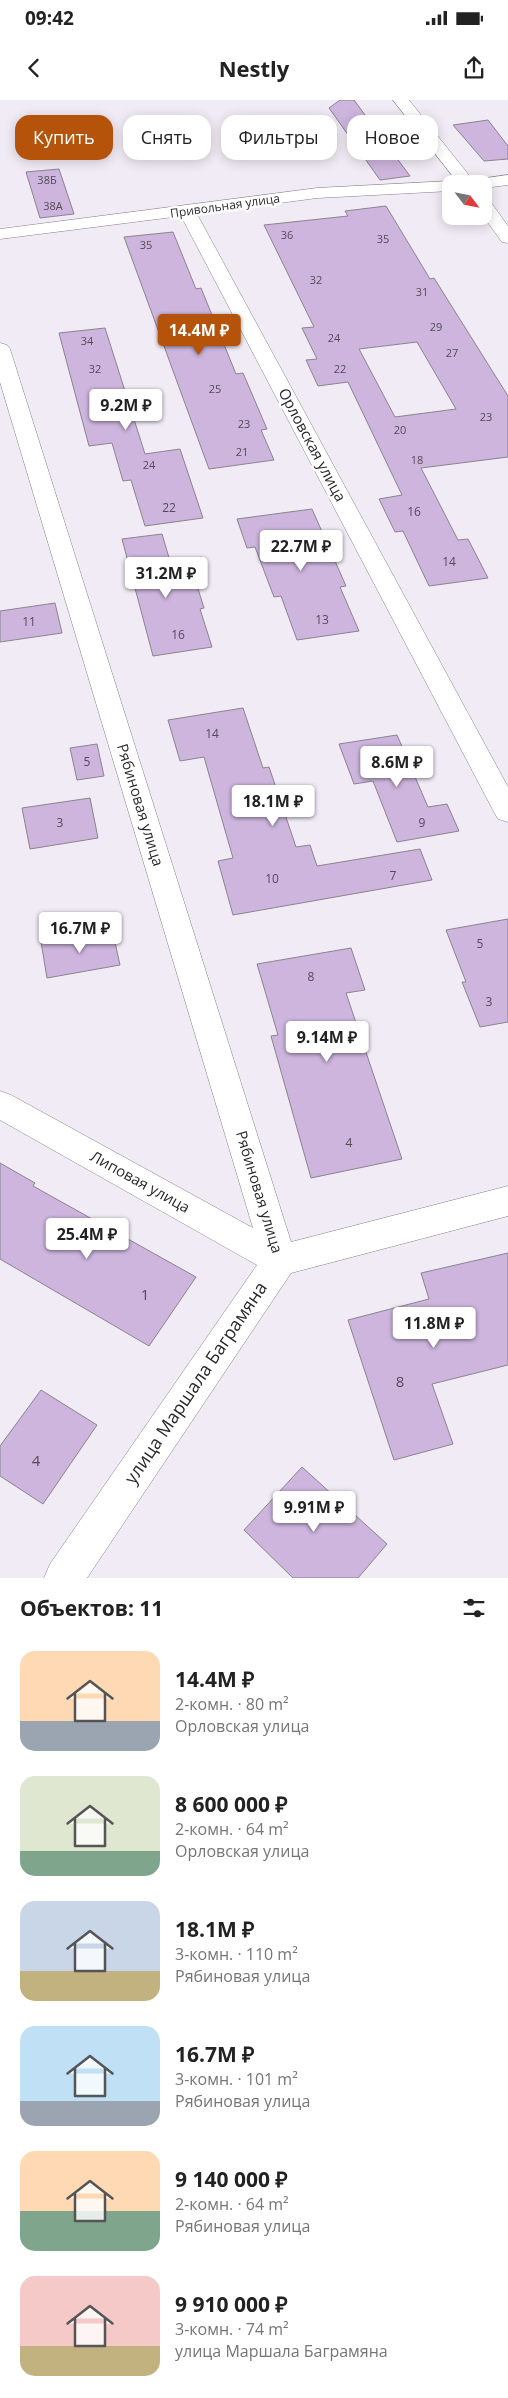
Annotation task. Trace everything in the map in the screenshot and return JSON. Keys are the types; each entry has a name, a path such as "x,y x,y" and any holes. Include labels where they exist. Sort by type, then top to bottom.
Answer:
{"street":[{"path":"401,100 461,175"},
{"path":"492,182 508,180"},
{"name":"Привольная улица","path":"0,234 317,193 442,186"},
{"name":"Орловская улица","path":"187,211 508,812"},
{"path":"492,216 508,238"},
{"name":"Рябиновая улица","path":"0,349 280,1260"},
{"name":"Липовая улица","path":"0,1104 280,1260"},
{"path":"280,1260 508,1201"},
{"name":"улица Маршала Баграмяна","path":"64,1578 280,1260"}],"building":[{"path":"340,100 354,100 365,115 347,115 347,133 337,119 337,115 334,115 329,108"},
{"path":"488,120 508,146 508,159 484,161 453,125"},
{"path":"366,160 398,160 410,176 380,180"},
{"path":"59,169 74,214 40,218 26,172"},
{"path":"386,206 430,279 434,278 508,396 508,457 421,468 458,540 468,539 488,578 429,586 403,531 395,532 379,499 402,495 348,382 318,386 306,360 317,359 302,328 314,327 264,225 348,216 345,211","holes":["417,342 456,409 395,417 359,349"]},
{"path":"173,232 196,289 201,288 236,374 243,373 267,429 261,430 274,460 209,469 124,237"},
{"path":"105,328 145,454 180,449 203,518 145,526 131,480 123,481 112,443 89,446 59,333"},
{"path":"312,509 346,586 340,587 359,631 297,640 281,596 274,597 255,547 247,548 237,519"},
{"path":"162,534 175,578 194,576 204,608 200,609 212,647 153,656 122,539"},
{"path":"55,603 62,633 0,642 0,611"},
{"path":"243,708 263,768 269,767 296,847 310,845 317,866 420,849 432,880 233,915 218,861 233,858 204,757 180,761 168,720"},
{"path":"397,735 428,807 447,804 459,831 397,842 373,781 354,784 339,744"},
{"path":"97,744 104,776 77,780 70,748"},
{"path":"90,798 98,838 30,849 22,808"},
{"path":"508,919 508,1022 480,1027 462,982 466,982 446,930"},
{"path":"112,929 120,965 47,978 41,942"},
{"path":"351,948 365,990 346,993 402,1159 311,1178 271,1036 278,1035 257,964"},
{"path":"0,1163 35,1183 33,1186 196,1277 149,1346 0,1259"},
{"path":"508,1253 508,1365 432,1384 453,1444 394,1460 348,1320 429,1299 421,1273"},
{"path":"41,1390 97,1425 43,1504 0,1476 0,1446"},
{"path":"302,1467 387,1544 358,1578 293,1578 244,1530"}]}
